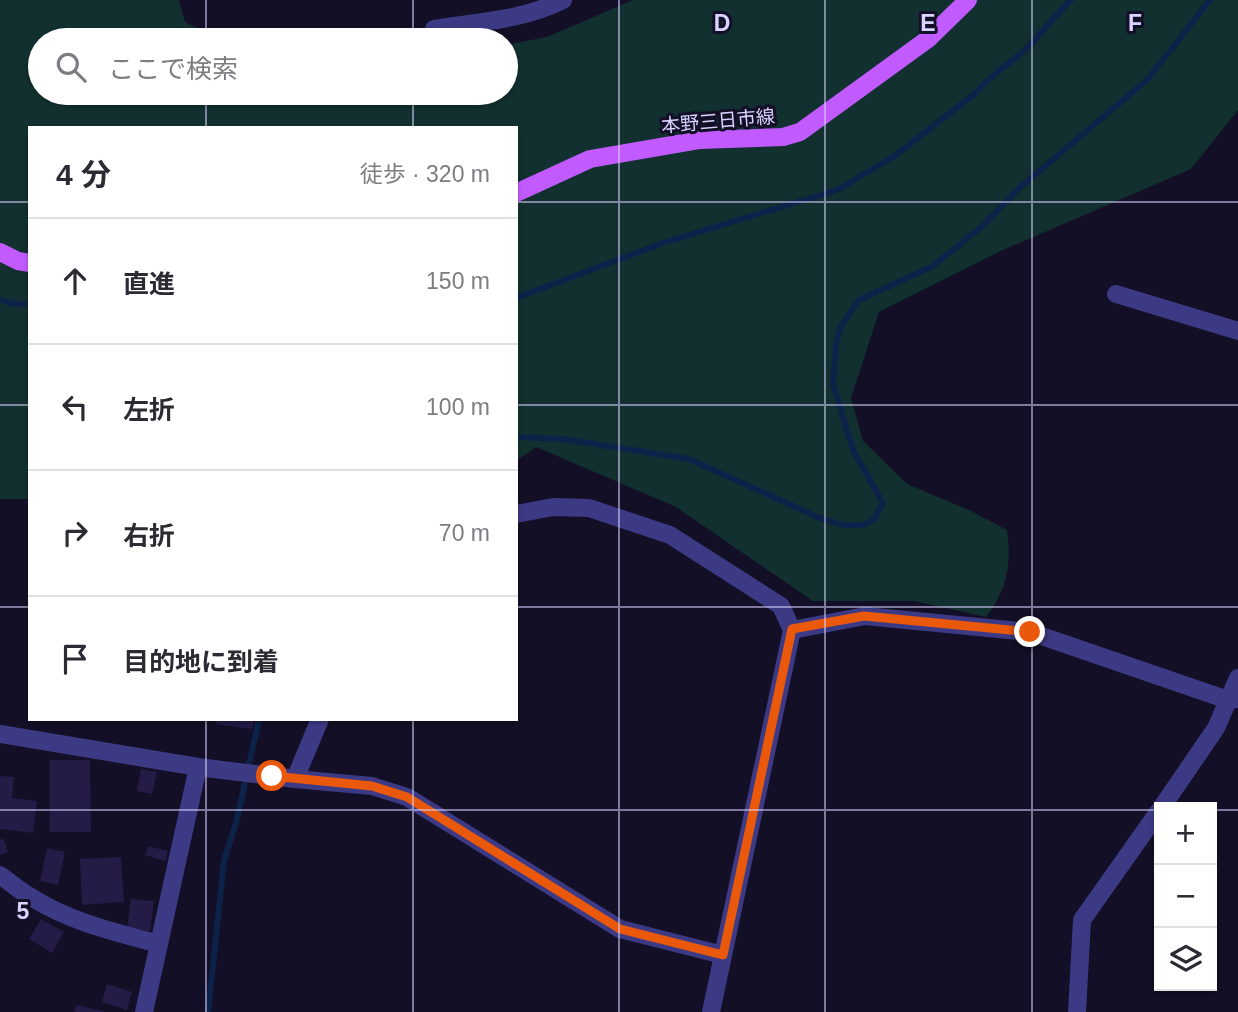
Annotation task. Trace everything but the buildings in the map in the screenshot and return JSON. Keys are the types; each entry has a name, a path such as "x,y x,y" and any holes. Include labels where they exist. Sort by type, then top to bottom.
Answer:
{"main road":[{"name":"本野三日市線","path":"518,191 590,159 700,140 783,137 800,132 928,39 968,0"},
{"path":"0,252 28,264"}],"street":[{"path":"440,28 522,15 563,0"},
{"path":"1116,294 1238,331"},
{"path":"518,514 552,507 589,508 670,535 781,606 792,629 711,1012"},
{"path":"792,629 864,616 1030,632 1233,700"},
{"path":"1165,802 1233,700 1238,678"},
{"path":"295,779 319,721"},
{"path":"0,734 198,767 372,786 407,797 620,929 723,955"},
{"path":"144,1012 198,767"},
{"path":"1077,1012 1082,920 1154,818"},
{"path":"0,875 31,897 67,916 98,928 159,944"}],"green space":[{"path":"0,0 179,0 185,22 197,28 28,28 28,105 518,105 518,43 547,37 633,0 1238,0 1238,110 1191,169 1003,250 879,312 851,398 863,441 907,484 969,510 1007,530 1009,554 1006,576 999,597 986,617 914,601 813,601 676,507 536,447 518,460 518,126 28,126 28,499 0,499"}],"waterway":[{"path":"518,297 663,243 837,190 893,157 976,93 1030,45 1071,0"},
{"path":"518,437 563,439 689,459 820,518 843,525 864,525 874,519 883,503 853,450 833,384 836,344 841,326 859,300 933,266 985,224 1018,189 1147,80 1210,0"},
{"path":"0,300 28,304"},
{"path":"208,1012 224,861 237,819 259,721"}],"route":[{"path":"272,776 372,786 407,797 620,929 723,955 792,629 864,616 1030,632"}]}
